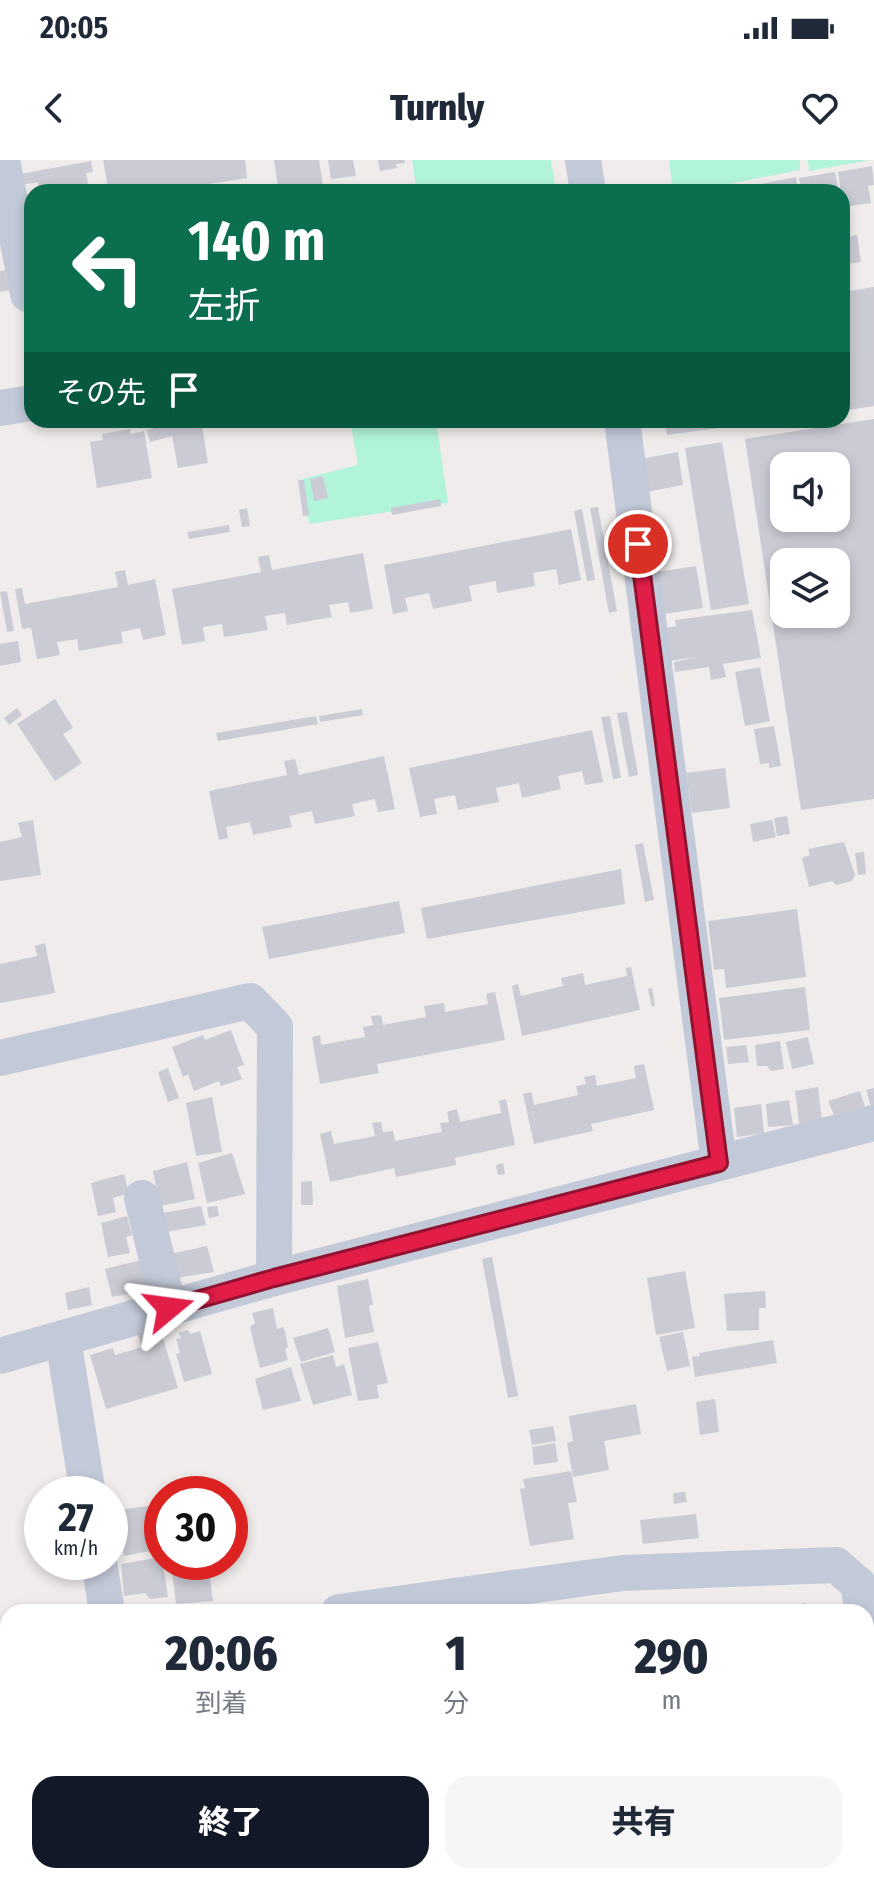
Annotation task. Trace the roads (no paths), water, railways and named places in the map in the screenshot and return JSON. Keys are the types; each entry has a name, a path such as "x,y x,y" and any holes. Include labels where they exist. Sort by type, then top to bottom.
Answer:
{"street":[{"path":"2,160 24,273"},
{"path":"583,160 587,184"},
{"path":"0,408 24,404"},
{"path":"623,428 719,1163"},
{"path":"0,1058 250,1001 275,1027 274,1278"},
{"path":"0,1356 274,1278 874,1123"},
{"path":"142,1198 169,1308"},
{"path":"63,1339 85,1476"},
{"path":"397,1604 623,1573 836,1565 858,1584 862,1604"},
{"path":"102,1580 106,1604"}]}
